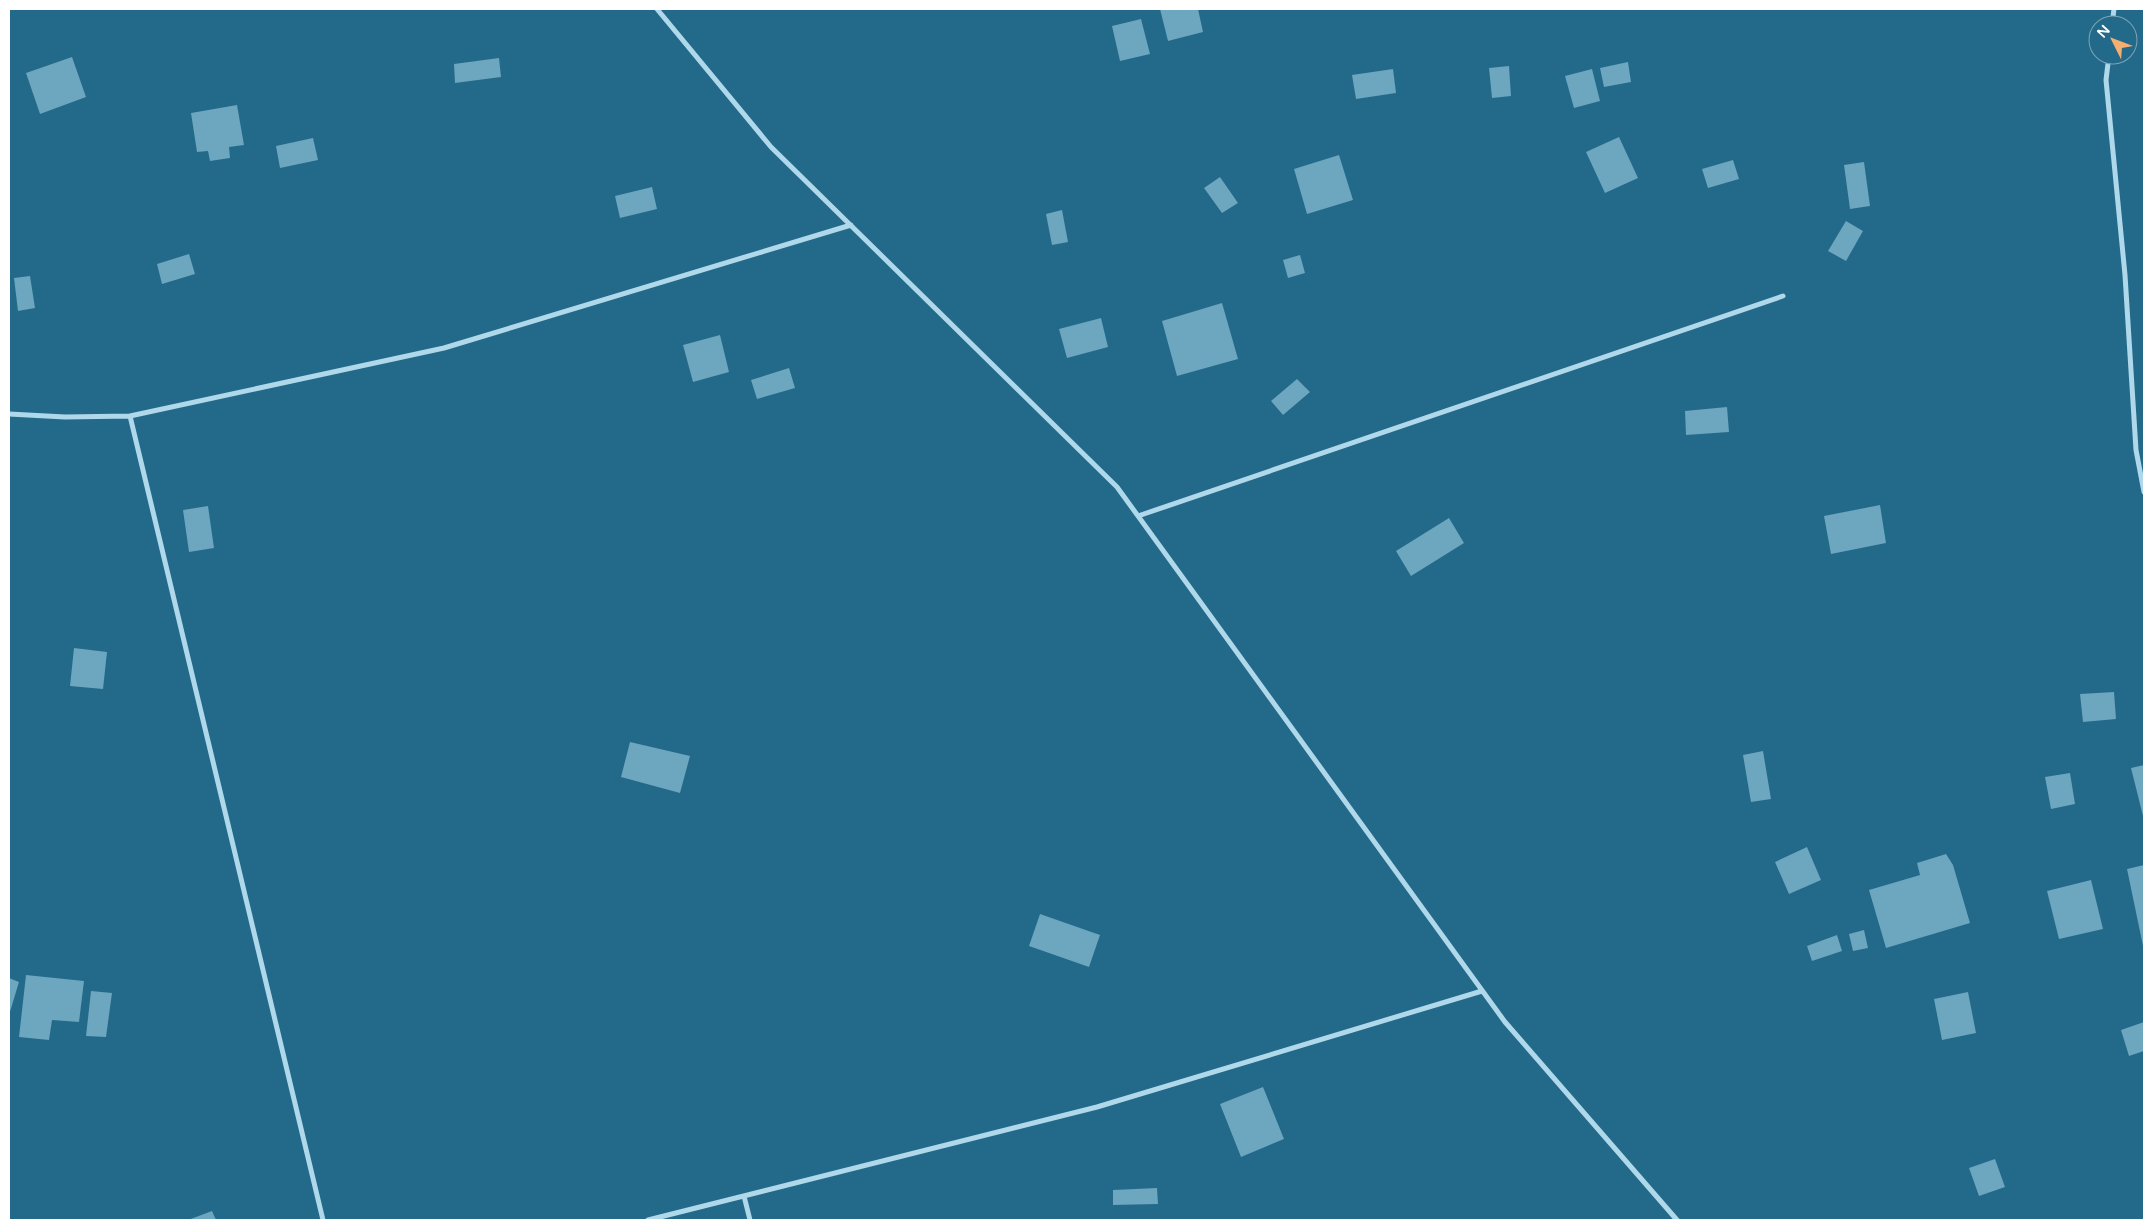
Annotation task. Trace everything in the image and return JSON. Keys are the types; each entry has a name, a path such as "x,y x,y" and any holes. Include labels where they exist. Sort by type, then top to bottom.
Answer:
{"street":[{"path":"657,9 771,147 1117,487 1505,1022 1677,1220"},
{"path":"2108,65 2106,80 2124,276 2136,450 2144,492"},
{"path":"9,414 65,417 130,416 444,348 851,225"},
{"path":"1138,516 1783,296"},
{"path":"130,416 323,1220"},
{"path":"648,1220 1097,1107 1482,991"},
{"path":"744,1196 750,1220"}],"building":[{"path":"1160,9 1198,9 1203,32 1168,41"},
{"path":"1141,19 1150,54 1120,61 1112,26"},
{"path":"72,57 86,97 40,114 26,73"},
{"path":"499,58 501,77 455,83 454,64"},
{"path":"1628,62 1631,82 1604,87 1600,68"},
{"path":"1509,66 1511,96 1492,98 1489,68"},
{"path":"1393,69 1396,93 1356,99 1352,75"},
{"path":"1592,69 1600,101 1574,108 1565,76"},
{"path":"237,105 244,145 229,147 230,158 210,161 208,151 197,152 191,113"},
{"path":"1619,137 1638,178 1605,193 1586,152"},
{"path":"313,138 318,160 280,168 276,146"},
{"path":"1339,155 1353,200 1307,214 1294,169"},
{"path":"1733,160 1739,179 1708,188 1702,169"},
{"path":"1864,162 1870,206 1850,209 1844,165"},
{"path":"1220,177 1238,203 1222,213 1204,188"},
{"path":"652,187 657,209 620,218 615,196"},
{"path":"1062,210 1068,242 1052,245 1046,214"},
{"path":"1846,221 1863,231 1846,261 1828,251"},
{"path":"189,254 195,274 162,284 157,264"},
{"path":"1300,255 1305,273 1288,278 1283,260"},
{"path":"30,276 35,308 18,311 14,278"},
{"path":"1222,303 1238,359 1177,376 1162,321"},
{"path":"1101,318 1108,347 1067,358 1059,329"},
{"path":"720,335 729,372 693,382 683,345"},
{"path":"789,368 795,388 757,399 751,380"},
{"path":"1297,379 1310,392 1283,415 1271,401"},
{"path":"1727,407 1729,432 1686,435 1685,411"},
{"path":"1880,505 1886,543 1831,554 1824,516"},
{"path":"208,506 214,548 189,552 183,510"},
{"path":"1449,518 1464,543 1411,576 1396,551"},
{"path":"74,648 107,652 103,689 70,686"},
{"path":"2114,692 2116,719 2083,722 2080,694"},
{"path":"630,742 690,756 680,793 621,777"},
{"path":"1763,751 1771,799 1751,802 1743,755"},
{"path":"2144,765 2144,820 2131,768"},
{"path":"2070,773 2075,804 2051,809 2045,777"},
{"path":"1807,847 1821,880 1789,894 1775,862"},
{"path":"1946,854 1953,865 1970,923 1886,948 1869,890 1920,875 1917,863"},
{"path":"2144,865 2144,946 2143,946 2127,869"},
{"path":"2091,880 2103,929 2059,939 2047,891"},
{"path":"1040,914 1100,935 1089,967 1029,946"},
{"path":"1864,930 1868,948 1853,951 1849,934"},
{"path":"1837,935 1842,951 1812,961 1807,946"},
{"path":"26,975 84,981 79,1022 52,1020 49,1040 19,1037"},
{"path":"9,978 19,982 9,1015"},
{"path":"91,991 112,993 106,1037 86,1036"},
{"path":"1968,992 1976,1033 1942,1040 1934,999"},
{"path":"2144,1022 2144,1051 2129,1056 2121,1030"},
{"path":"1263,1087 1284,1139 1241,1157 1220,1104"},
{"path":"1995,1159 2005,1187 1979,1196 1969,1168"},
{"path":"1157,1188 1158,1204 1113,1205 1113,1190"},
{"path":"212,1211 216,1220 188,1220"}]}
